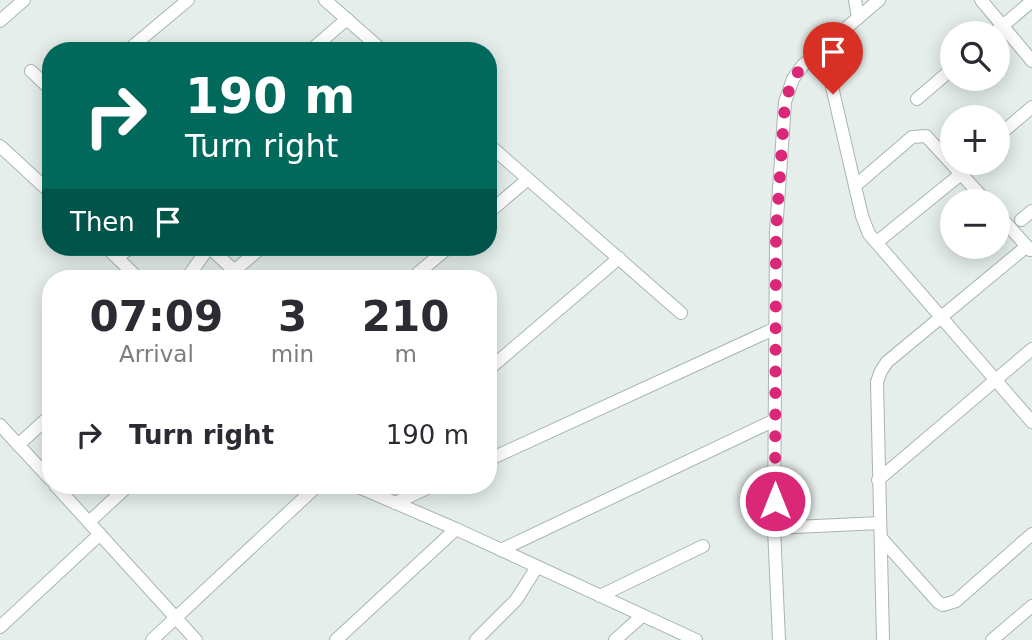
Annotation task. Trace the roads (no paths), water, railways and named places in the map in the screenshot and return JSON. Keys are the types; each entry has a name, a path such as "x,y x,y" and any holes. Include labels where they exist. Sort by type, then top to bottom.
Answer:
{"street":[{"path":"0,21 24,0"},
{"path":"138,42 188,0"},
{"path":"325,0 373,42"},
{"path":"855,0 858,18"},
{"path":"779,640 775,528 776,232 785,102 793,79 803,65 879,0"},
{"path":"981,0 994,21"},
{"path":"1009,21 1032,1"},
{"path":"320,42 347,19"},
{"path":"1010,40 1032,61"},
{"path":"822,48 865,224 877,242 1032,422"},
{"path":"31,71 42,81"},
{"path":"917,99 940,79"},
{"path":"1010,126 1032,107"},
{"path":"855,186 912,137 926,136 940,151"},
{"path":"0,146 42,185"},
{"path":"497,152 681,313"},
{"path":"877,242 960,175"},
{"path":"962,175 975,189"},
{"path":"497,205 528,179"},
{"path":"1021,220 1032,211"},
{"path":"883,640 877,382 887,362 1029,249 1010,228"},
{"path":"219,256 234,270"},
{"path":"242,270 254,256"},
{"path":"422,270 438,256"},
{"path":"117,257 130,270"},
{"path":"497,362 619,258"},
{"path":"497,456 776,328"},
{"path":"878,480 1032,349"},
{"path":"501,550 775,420"},
{"path":"18,445 42,423"},
{"path":"0,425 42,470"},
{"path":"63,494 196,640"},
{"path":"89,522 119,494"},
{"path":"152,640 308,494"},
{"path":"374,494 696,640"},
{"path":"395,503 414,494"},
{"path":"775,528 880,523"},
{"path":"336,640 456,529"},
{"path":"0,626 100,534"},
{"path":"881,538 943,605 956,601 1032,534"},
{"path":"600,596 703,546"},
{"path":"476,640 516,600 537,567"},
{"path":"992,640 1032,606"},
{"path":"615,640 642,615"}]}
